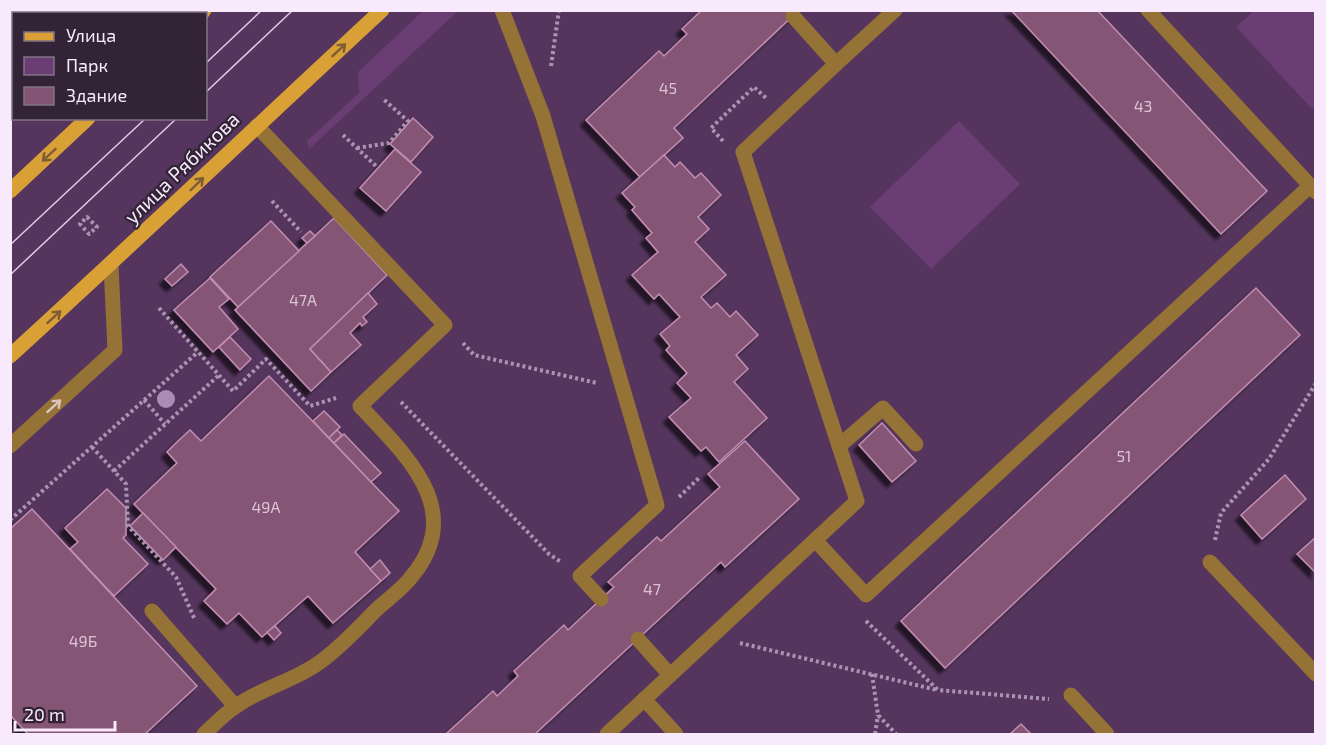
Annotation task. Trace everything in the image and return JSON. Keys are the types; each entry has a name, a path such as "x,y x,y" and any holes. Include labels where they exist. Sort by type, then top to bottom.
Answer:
{"main road":[{"name":"улица Рябикова","path":"10,356 111,265 382,10"},
{"path":"10,191 86,120"}],"street":[{"path":"502,10 543,116 657,505 580,576 601,599"},
{"path":"607,735 857,501 743,152 895,10"},
{"path":"816,540 866,595 1313,189 1148,10"},
{"path":"792,16 837,64"},
{"path":"204,735 235,706 320,663 408,581 433,538 434,521 425,488 416,469 360,406 445,326 257,126"},
{"path":"10,446 115,350 111,265"},
{"path":"839,446 883,408 916,444"},
{"path":"1210,562 1316,674"},
{"path":"152,611 235,706"},
{"path":"638,639 670,675"},
{"path":"1071,695 1107,735"},
{"path":"644,699 676,735"}],"path":[{"path":"724,143 711,128 754,87 772,105"},
{"path":"357,148 389,143 408,122 382,98"},
{"path":"343,135 376,166"},
{"path":"272,201 301,232"},
{"path":"87,217 97,227 89,234 80,224 87,217"},
{"path":"159,308 233,391 266,359 310,406 341,397"},
{"path":"445,326 474,355 623,388"},
{"path":"10,520 198,352"},
{"path":"114,471 219,375"},
{"path":"1210,562 1221,513 1269,459 1316,383"},
{"path":"144,400 165,424"},
{"path":"415,417 549,554"},
{"path":"92,447 126,484 128,526 176,577 196,620"},
{"path":"862,618 938,690"},
{"path":"712,636 938,690 1055,699"},
{"path":"872,674 878,714 875,735"},
{"path":"878,714 896,735"}],"green space":[{"path":"424,10 458,11 309,149 307,141 359,93 358,72"},
{"path":"1255,10 1315,11 1316,105 1312,109 1236,27"},
{"path":"959,121 1020,184 931,269 870,207"}],"building":[{"path":"702,10 799,10 674,128 683,138 640,177 586,120 659,51 664,56 687,34 682,29"},
{"path":"1011,10 1097,10 1267,191 1221,234"},
{"path":"413,118 433,137 411,162 390,144"},
{"path":"395,149 421,172 386,211 360,188"},
{"path":"664,155 675,167 680,162 695,178 701,173 721,195 698,217 709,229 695,242 726,275 701,297 711,308 717,303 730,317 736,311 758,335 736,355 748,369 734,382 767,418 719,462 706,447 701,451 669,417 691,398 677,383 687,373 666,350 670,346 660,334 680,317 659,294 654,299 632,275 658,252 646,238 652,233 632,210 635,207 622,193"},
{"path":"334,218 387,275 310,349 331,372 311,391 235,310"},
{"path":"271,221 299,251 238,307 210,277"},
{"path":"310,231 315,236 307,243 302,238"},
{"path":"181,264 188,272 172,286 165,279"},
{"path":"210,278 229,299 219,307 238,329 213,352 174,310"},
{"path":"1256,288 1300,335 945,668 901,621"},
{"path":"368,293 377,304 363,317 367,322 362,326 360,323 350,333 361,345 331,372 310,349"},
{"path":"230,337 251,359 240,370 219,347"},
{"path":"269,376 399,511 355,552 381,581 333,623 308,596 262,637 239,613 227,624 204,601 216,589 134,504 177,463 167,452 178,441 190,430 201,441"},
{"path":"324,411 340,427 329,438 313,421"},
{"path":"882,423 916,461 892,482 859,445"},
{"path":"337,430 342,435 334,443 329,438"},
{"path":"344,434 381,473 371,482 334,443"},
{"path":"745,441 799,499 725,567 721,562 535,734 446,734 493,691 497,696 518,676 514,671 564,625 568,630 614,587 608,582 657,537 661,541 720,487 708,474"},
{"path":"1285,475 1306,499 1262,539 1241,515"},
{"path":"107,489 126,508 126,535 123,538 148,564 114,596 70,549 78,542 65,528"},
{"path":"32,509 197,686 145,734 28,734 10,715 10,529"},
{"path":"143,513 176,547 163,560 130,526"},
{"path":"1316,537 1316,573 1297,554"},
{"path":"380,560 390,573 381,581 370,569"},
{"path":"275,626 281,633 274,640 267,632"},
{"path":"1021,724 1031,734 1010,734"}],"tram line":[{"path":"207,62 262,10"},
{"path":"207,91 293,10"},
{"path":"10,245 144,120"},
{"path":"10,275 175,120"}]}
